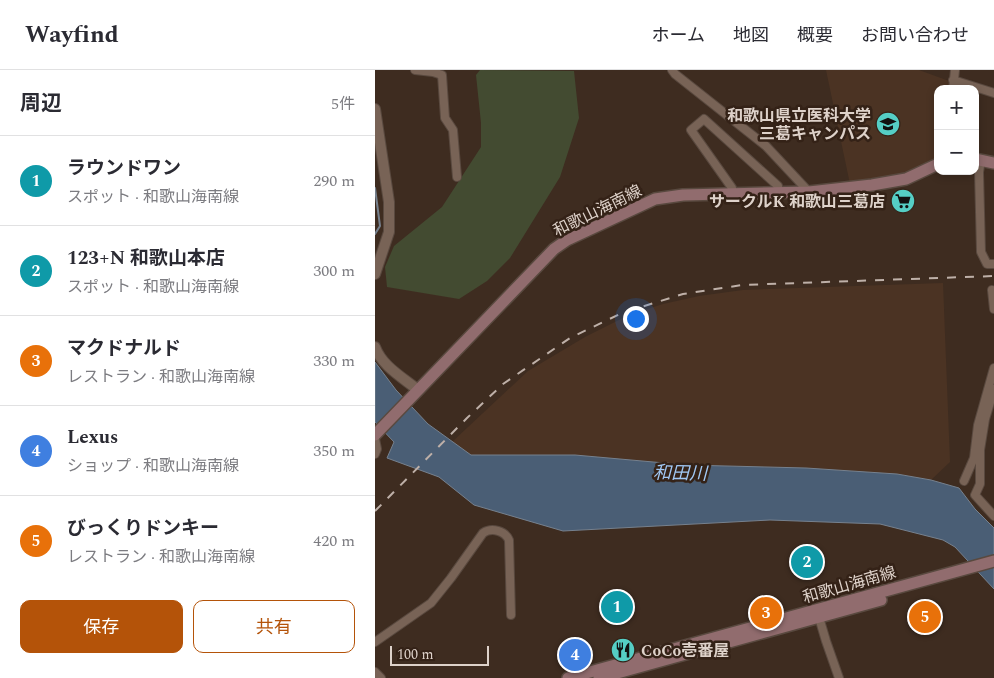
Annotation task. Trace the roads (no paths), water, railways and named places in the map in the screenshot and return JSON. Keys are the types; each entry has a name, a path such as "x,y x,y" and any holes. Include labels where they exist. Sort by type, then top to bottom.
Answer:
{"main road":[{"path":"979,160 994,162"},
{"name":"和歌山海南線","path":"376,436 554,249 567,240 655,199 683,195 809,192 872,186 905,179 934,166"},
{"name":"和歌山海南線","path":"970,572 994,561"},
{"name":"和歌山海南線","path":"599,678 970,572 994,569"},
{"name":"和歌山海南線","path":"568,678 818,614"}],"street":[{"path":"415,70 442,75 445,118 453,130 457,177"},
{"path":"672,70 766,146 809,192"},
{"path":"953,85 955,70"},
{"path":"979,89 994,92"},
{"path":"375,109 389,202 389,232 375,274"},
{"path":"732,194 732,188 691,130 704,119 778,186 779,193"},
{"path":"979,172 981,252 987,264 994,264"},
{"path":"991,290 994,309"},
{"path":"375,347 378,355 415,393"},
{"path":"964,481 973,458 978,424 994,368"},
{"path":"994,389 985,419 980,450 980,484 975,495 994,516"},
{"path":"375,454 377,449 376,436"},
{"path":"375,642 431,603 483,533 488,530 503,533 509,540 511,616"},
{"path":"818,614 839,678"},
{"path":"375,672 381,678"}],"water":[{"name":"和田川","path":"375,362 396,390 428,424 471,455 575,455 687,465 806,468 897,474 931,480 959,488 975,509 994,528 994,589 955,547 943,540 880,524 770,520 563,531 474,505 439,477 387,458 394,442 375,422"}],"waterway":[{"path":"375,188 380,226 375,234"}],"railway":[{"path":"375,511 503,384 570,338 622,313 683,294 742,285 994,276"}],"place":[{"name":"和歌山県立医科大学 三葛キャンパス","path":"888,124"},
{"name":"サークルK 和歌山三葛店","path":"903,201"},
{"name":"123+N 和歌山本店","path":"807,562"},
{"name":"ラウンドワン","path":"617,607"},
{"name":"マクドナルド","path":"766,613"},
{"name":"びっくりドンキー","path":"925,617"},
{"name":"CoCo壱番屋","path":"623,650"},
{"name":"Lexus","path":"575,655"}]}
